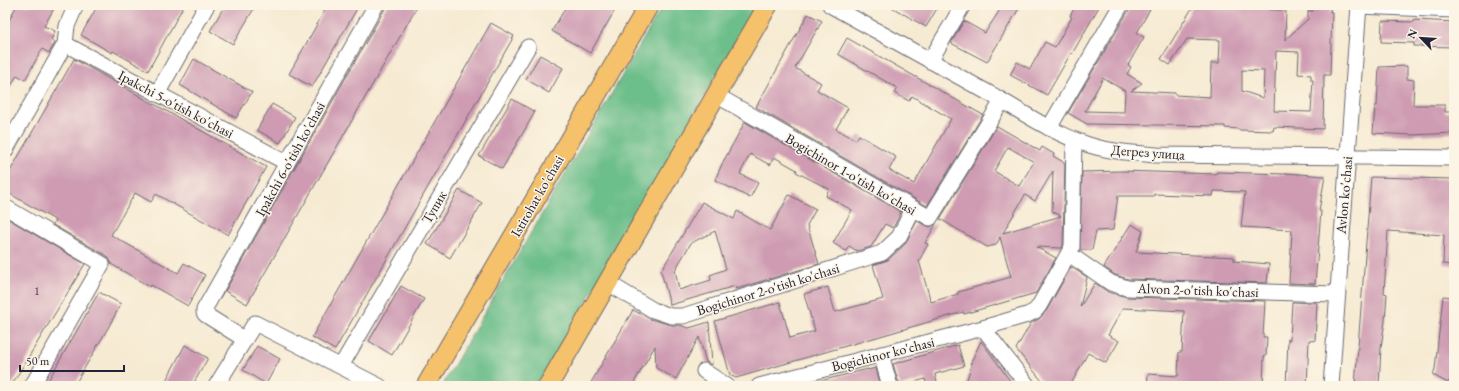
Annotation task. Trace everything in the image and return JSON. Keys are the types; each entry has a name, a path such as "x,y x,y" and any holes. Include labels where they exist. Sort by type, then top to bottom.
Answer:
{"main road":[{"name":"Istirohat ko'chasi","path":"426,386 649,5"},
{"path":"548,386 768,5"}],"street":[{"path":"5,151 65,44 67,26 76,5"},
{"path":"157,94 207,5"},
{"name":"Ipakchi 6-o'tish ko'chasi","path":"244,339 204,313 204,310 376,5"},
{"name":"Дегрез улица","path":"830,5 1002,100 1049,128 1074,140 1099,148 1128,153 1165,155 1454,158"},
{"path":"930,61 963,5"},
{"path":"1049,128 1121,5"},
{"path":"1359,5 1454,10"},
{"name":"Avlon ko'chasi","path":"1331,386 1336,294 1359,5"},
{"name":"Ipakchi 5-o'tish ko'chasi","path":"65,44 288,163"},
{"name":"Тупик","path":"341,366 528,47"},
{"name":"Bogichinor 1-o'tish ko'chasi","path":"716,95 930,218 1002,100"},
{"name":"Bogichinor ko'chasi","path":"759,386 983,328 1035,311 1069,254 1072,246 1074,140"},
{"path":"5,207 102,264 32,386"},
{"name":"Bogichinor 2-o'tish ko'chasi","path":"608,283 653,310 671,316 683,316 882,253 899,237 913,209"},
{"name":"Alvon 2-o'tish ko'chasi","path":"1069,254 1111,283 1126,288 1336,294"},
{"path":"216,386 255,323 379,386"},
{"path":"983,328 1028,386"},
{"path":"881,354 890,386"},
{"path":"704,371 727,386"}],"green space":[{"path":"663,5 756,5 537,386 442,386"}],"building":[{"path":"17,5 56,5 44,26 55,31 51,40 55,43 49,53 42,49 25,80 17,75 5,97 5,28"},
{"path":"98,5 184,5 148,71 81,35"},
{"path":"225,5 256,5 233,44 210,31"},
{"path":"328,5 359,5 312,87 289,74"},
{"path":"387,5 418,5 247,304 225,291"},
{"path":"567,5 618,5 590,53 552,31"},
{"path":"888,5 939,5 926,27"},
{"path":"1003,5 1021,5 987,62 951,43 964,21 985,33"},
{"path":"1076,5 1100,5 1047,95 1010,75 1017,62 1030,69 1045,42 1055,47 1072,17 1070,16"},
{"path":"1132,5 1152,5 1137,33 1144,37 1128,65 1131,67 1127,74 1142,83 1131,91 1175,93 1175,95 1210,97 1211,63 1219,63 1220,40 1187,39 1170,65 1161,59 1194,5 1268,5 1268,10 1286,10 1285,40 1308,19 1308,11 1313,11 1313,5 1331,5 1330,75 1324,75 1323,129 1274,127 1273,131 1239,130 1225,128 1225,126 1087,124 1068,113","holes":["1276,51 1299,52 1298,74 1311,75 1311,80 1313,80 1311,112 1274,111","1242,70 1264,71 1263,98 1242,91","1103,78 1125,91 1124,112 1085,111"]},
{"path":"808,14 822,21 795,68 821,83 817,90 848,108 836,129 856,140 859,135 896,157 889,170 914,184 951,119 912,96 909,101 894,93 897,88 838,54 847,38 983,115 927,206 756,107"},
{"path":"1415,20 1454,22 1454,47 1414,46 1414,43 1381,42 1382,21 1414,22"},
{"path":"491,23 514,36 335,350 312,337"},
{"path":"540,55 563,68 549,93 526,79"},
{"path":"74,59 266,167 228,235 156,194 151,202 135,193 111,235 178,273 184,263 205,275 188,306 151,285 150,287 111,264 107,256 53,225 55,220 5,191 5,180"},
{"path":"194,59 252,92 236,118 180,85"},
{"path":"1407,66 1407,79 1414,80 1413,105 1445,105 1445,112 1454,112 1454,133 1412,135 1373,133 1375,106 1377,106 1379,67"},
{"path":"512,99 535,112 502,169 479,156"},
{"path":"272,104 295,117 280,143 257,130"},
{"path":"745,122 901,212 893,228 885,224 871,247 857,251 849,246 846,251 833,243 852,210 826,196 829,189 796,172 797,170 774,157 770,165 750,154 740,174 758,183 750,198 715,180"},
{"path":"997,126 1040,151 1042,147 1065,163 1063,245 1061,248 1036,247 1056,258 1036,293 964,314 963,312 736,378 730,375 715,321 780,302 790,338 815,331 804,294 828,287 835,312 883,299 873,265 888,260 905,244 917,221 930,227 936,224 925,243 928,244 919,261 931,302 958,294 958,292 1011,277 1000,237 996,245 987,247 940,219","holes":["1008,147 1034,162 1019,186 994,171","1053,171 1052,211 1061,216 1003,233 1025,195 1035,201"]},
{"path":"1122,171 1216,174 1217,172 1286,173 1325,176 1319,211 1321,211 1315,284 1289,283 1292,230 1241,227 1245,192 1214,191 1213,196 1154,194 1154,196 1118,196 1113,230 1096,231 1092,250 1080,250 1082,172"},
{"path":"1371,177 1454,179 1454,265 1443,264 1444,235 1388,231 1384,293 1387,294 1381,347 1379,386 1355,386"},
{"path":"459,190 482,203 450,258 427,244"},
{"path":"789,195 816,209 807,225 819,264 736,289 735,286 670,305 661,271 702,202 734,219 737,211 770,230","holes":["715,231 726,269 710,275 711,280 679,290 675,270 691,243"]},
{"path":"5,217 85,264 11,386 5,386"},
{"path":"1131,224 1143,231 1136,252 1234,257 1234,261 1269,264 1267,283 1128,279 1115,275 1104,267"},
{"path":"1071,267 1087,277 1080,307 1095,283 1108,292 1127,297 1265,301 1263,337 1267,337 1266,356 1264,356 1263,386 1147,386 1148,374 1178,376 1179,352 1182,352 1184,311 1123,308 1108,335 1119,341 1106,363 1088,353 1070,386 1046,386 1016,349 1031,323 1039,319 1047,310"},
{"path":"401,286 424,299 392,355 369,341"},
{"path":"99,292 121,304 108,328 74,386 45,386"},
{"path":"1443,296 1454,297 1454,373 1448,383 1433,375 1435,369"},
{"path":"1292,302 1317,303 1315,341 1309,340 1307,386 1286,386 1288,339 1290,340"},
{"path":"633,310 650,319 676,326 679,325 689,328 709,322 712,365 706,362 699,337 676,379 656,368 655,346 632,386 589,386"},
{"path":"981,341 1014,386 965,386 972,363 970,364"},
{"path":"185,345 208,358 192,386 163,386"},
{"path":"958,345 964,366 935,374 938,386 927,386 925,379 901,386 893,364"},
{"path":"257,346 280,359 266,384 243,370"},
{"path":"876,368 881,386 817,386 816,382"}]}
